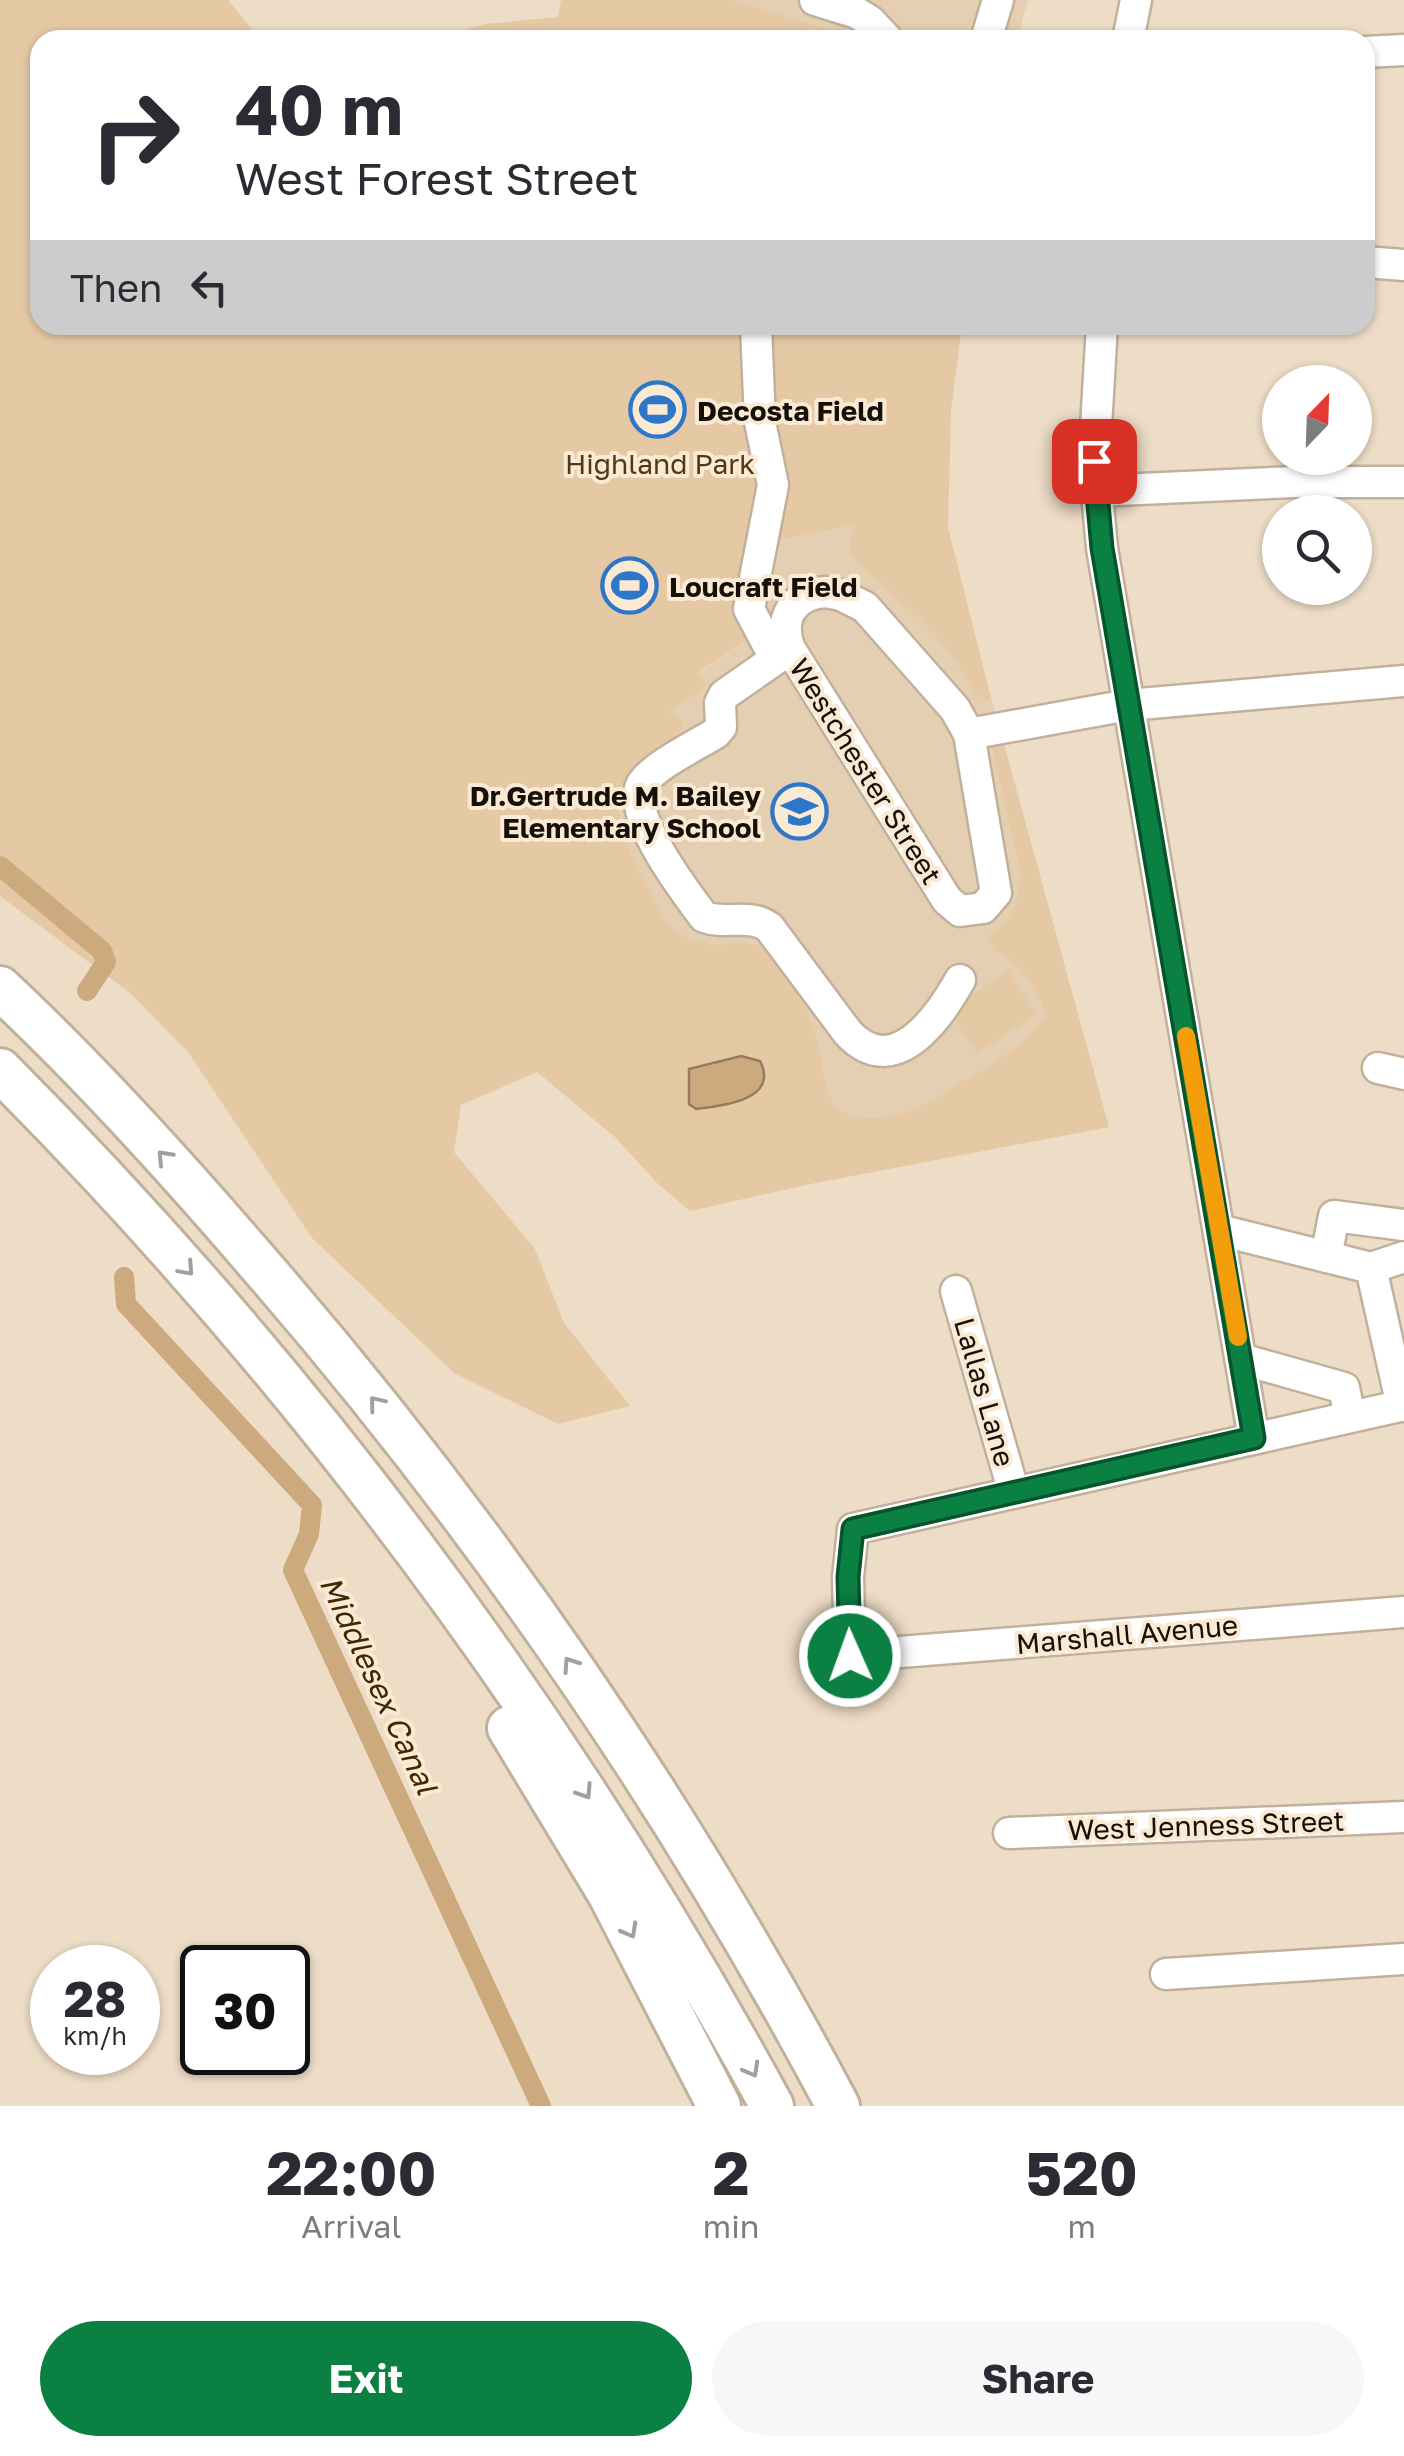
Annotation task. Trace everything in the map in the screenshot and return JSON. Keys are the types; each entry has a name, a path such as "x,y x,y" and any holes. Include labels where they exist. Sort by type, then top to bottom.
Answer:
{"highway":[{"path":"0,988 172,1165 345,1364 476,1532 720,1875 861,2106"},
{"path":"0,1070 233,1322 368,1487 533,1712 647,1890 772,2106"},
{"path":"233,1322 538,1774 645,1958 719,2106"},
{"path":"597,1704 712,1883 838,2106"}],"street":[{"path":"815,0 856,18"},
{"path":"989,30 998,0"},
{"path":"1134,30 1136,0"},
{"path":"1375,51 1404,50"},
{"path":"1375,263 1404,265"},
{"path":"756,335 760,422 773,485 749,609 783,654 724,695 720,703 722,727 716,733 647,778 637,800 644,823 704,917 758,921 769,927 848,1033 864,1047 876,1050 907,1046 944,1008 960,980"},
{"path":"1101,335 1095,424 1102,548 1254,1438"},
{"path":"1096,491 1294,482 1404,482"},
{"name":"Westchester Street","path":"826,592 864,606 955,709 969,734 996,893 989,905 976,912 960,911 947,900 783,654 785,623 795,602 804,595 826,592"},
{"path":"969,734 1128,705 1404,681"},
{"path":"1326,1257 1334,1216 1404,1225"},
{"path":"1219,1230 1371,1268 1404,1258"},
{"path":"1242,1360 1347,1402 1403,1406 1371,1268"},
{"name":"Lallas Lane","path":"956,1291 1014,1493"},
{"path":"1014,1493 1254,1438 1347,1402 1361,1378 1388,1351"},
{"name":"Marshall Avenue","path":"1014,1493 853,1529 848,1577 850,1656 1404,1612"},
{"name":"West Jenness Street","path":"1009,1833 1404,1817"},
{"path":"1166,1974 1404,1959"}],"shaded area":[{"path":"734,0 1028,0 1020,30 831,30"},
{"name":"Dr.Gertrude M. Bailey Elementary School","path":"948,507 948,529 992,702 1109,1127 690,1211 563,744 705,687 698,673 766,628 759,614 771,542"},
{"path":"741,1056 760,1061 764,1074 755,1093 720,1106 696,1109 689,1104 689,1069"}],"green space":[{"name":"Highland Park","path":"0,0 228,0 253,30 30,30 30,335 961,335 951,410 948,528 992,702 974,691 945,646 849,553 849,540 856,525 771,542 759,613 766,628 698,672 706,686 670,712 678,715 683,726 679,733 637,766 624,782 619,801 620,822 635,865 666,922 700,943 748,943 772,954 802,998 816,1037 826,1087 835,1106 855,1117 890,1116 926,1104 999,1059 1026,1039 1046,1015 1028,978 997,952 988,936 1009,916 1020,878 990,740 1002,737 1109,1127 690,1211 656,1182 616,1138 537,1072 461,1105 454,1152 535,1249 564,1323 630,1406 558,1424 454,1373 312,1238 188,1052 130,993 0,896","holes":["741,1056 753,1057 730,1103 696,1109 687,1079 689,1069"]},
{"path":"561,0 734,0 831,30 464,30 558,17"},
{"path":"1009,971 1037,1014 977,1054 948,1010"}],"waterway":[{"name":"Middlesex Canal","path":"0,866 102,951 106,962 87,991"},
{"name":"Middlesex Canal","path":"124,1277 126,1304 312,1505 309,1534 293,1570 541,2106"}],"slow traffic":[{"path":"1186,1036 1238,1337"}],"place":[{"name":"Decosta Field","path":"658,410"},
{"name":"Loucraft Field","path":"630,586"},
{"name":"Dr.Gertrude M. Bailey Elementary School","path":"800,811"}],"route":[{"path":"850,1656 848,1577 853,1529 1254,1438 1102,548 1094,461"}]}
